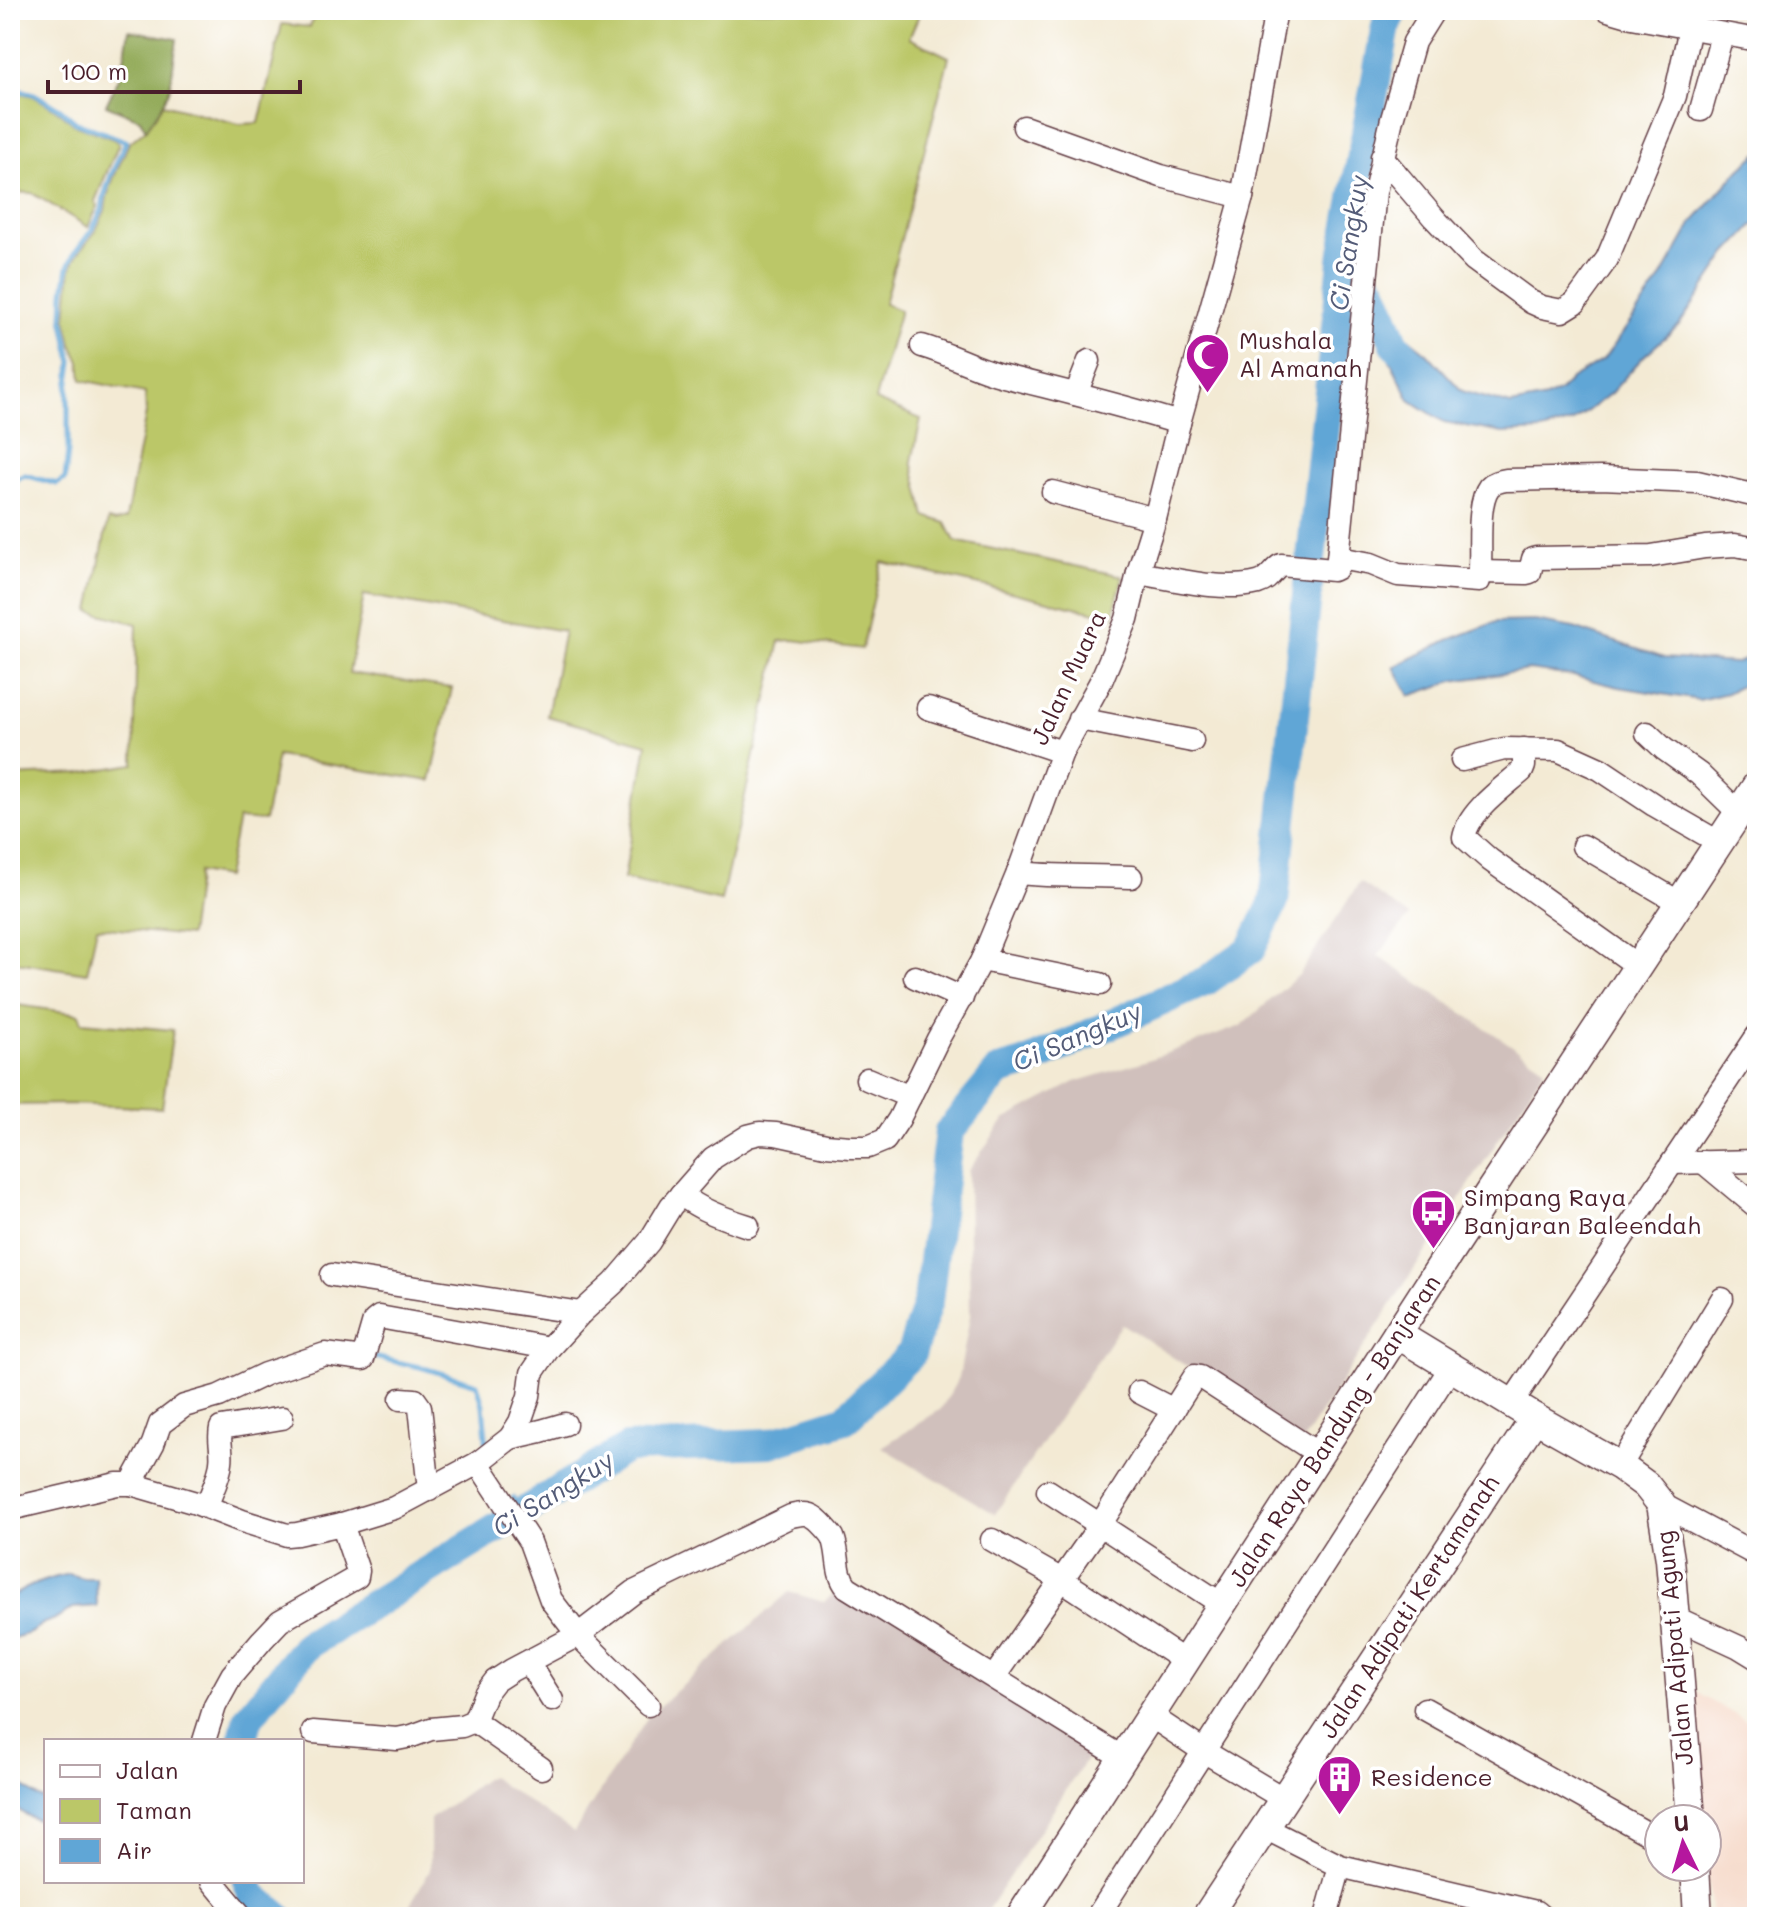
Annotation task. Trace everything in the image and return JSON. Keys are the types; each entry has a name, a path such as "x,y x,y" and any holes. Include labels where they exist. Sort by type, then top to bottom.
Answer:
{"main road":[{"name":"Jalan Raya Bandung - Banjaran","path":"1020,1917 1757,785"},
{"name":"Jalan Adipati Agung","path":"1397,1334 1620,1466 1646,1485 1661,1504 1670,1559 1690,1803"},
{"name":"Jalan Adipati Kertamanah","path":"1206,1917 1284,1799 1523,1411"},
{"path":"1696,1883 1698,1917"}],"street":[{"name":"Jalan Muara","path":"681,1194 713,1158 748,1136 776,1134 826,1145 868,1147 885,1140 982,960 1062,752 1101,681 1121,634 1242,197 1276,10"},
{"path":"1335,564 1375,192 1414,42 1434,10"},
{"path":"1608,10 1757,40"},
{"path":"1382,157 1474,260 1531,302 1562,311 1575,303 1607,259 1675,96 1690,28"},
{"path":"1701,110 1722,35"},
{"path":"1024,127 1161,176 1242,197"},
{"path":"922,346 1002,376 1179,423"},
{"path":"1076,394 1089,361"},
{"path":"1138,573 1215,585 1259,583 1272,576 1276,567 1281,565 1371,564 1398,575 1475,582 1479,581 1480,572 1483,506 1490,487 1499,481 1601,478 1697,482 1757,496"},
{"path":"1053,492 1155,519"},
{"path":"1480,572 1526,573 1530,572 1533,559 1537,558 1651,556 1756,542"},
{"path":"928,708 1062,752"},
{"path":"1079,719 1192,741"},
{"path":"1647,733 1699,774 1739,813"},
{"path":"1462,760 1504,749 1558,750 1600,769 1720,843"},
{"path":"1524,749 1522,771 1497,792 1470,822 1464,837 1490,860 1638,966"},
{"path":"1583,846 1680,903"},
{"path":"1018,873 1051,877 1131,877"},
{"path":"982,960 1100,984"},
{"path":"915,977 962,998"},
{"path":"1523,1411 1672,1163 1757,1036"},
{"path":"867,1079 910,1097"},
{"path":"1672,1163 1757,1161"},
{"path":"1703,1162 1757,1207"},
{"path":"10,1509 117,1484 131,1484 287,1535 342,1524 394,1508 482,1469 520,1422 529,1396 532,1373 549,1348 614,1283 649,1242 681,1194 702,1207 748,1226"},
{"path":"332,1275 581,1313"},
{"path":"1620,1466 1722,1299"},
{"path":"131,1484 153,1444 160,1424 184,1406 219,1396 265,1374 325,1354 363,1359 374,1321 379,1317 549,1348"},
{"path":"1097,1917 1451,1367"},
{"path":"994,1677 1100,1525 1192,1377 1197,1376 1320,1455"},
{"path":"1139,1392 1174,1410"},
{"path":"401,1399 415,1400 420,1407 429,1490"},
{"path":"206,1507 221,1467 221,1428 282,1418"},
{"path":"510,1438 565,1424"},
{"path":"482,1469 530,1542 551,1600 578,1635 648,1705"},
{"path":"1048,1491 1223,1605"},
{"path":"1661,1504 1757,1555"},
{"path":"313,1732 397,1739 474,1721 483,1698 495,1681 578,1635 634,1592 791,1516 807,1513 818,1520 834,1539 840,1573 847,1587 1123,1758"},
{"path":"205,1739 215,1706 232,1675 262,1640 280,1621 357,1577 358,1571 342,1524"},
{"path":"992,1540 1062,1580 1186,1662"},
{"path":"1674,1617 1757,1658"},
{"path":"528,1662 552,1700"},
{"path":"1425,1709 1643,1831"},
{"path":"1151,1716 1284,1799"},
{"path":"474,1721 541,1768"},
{"path":"1265,1828 1340,1866 1500,1910 1536,1912 1542,1917"},
{"path":"1326,1917 1340,1866"},
{"path":"214,1883 242,1917"}],"shaded area":[{"path":"1360,882 1409,916 1378,956 1545,1068 1302,1442 1122,1324 995,1514 882,1447 941,1409 959,1377 970,1316 968,1171 1004,1120 1075,1082 1145,1061 1241,1026 1299,975"},
{"path":"844,1585 1098,1741 983,1917 403,1917 430,1870 430,1819 489,1776 574,1832 649,1715 789,1592 824,1602"},
{"path":"1692,1690 1757,1727 1757,1917 1712,1917 1709,1883 1723,1883 1723,1803 1703,1803"}],"green space":[{"path":"316,10 921,10 909,38 949,57 884,304 900,310 875,400 921,419 912,461 925,516 946,523 955,541 1123,576 1113,616 882,562 862,649 780,641 721,901 624,879 647,744 547,716 564,631 364,595 349,673 452,688 431,781 277,756 264,821 238,819 226,877 198,872 189,936 97,927 87,973 10,961 10,776 81,773 134,764 137,624 90,611 108,520 126,519 146,413 145,393 82,380 80,362 66,318 71,268 105,211 114,177 129,143 146,129 163,104 239,124 259,123 282,24 310,27"},
{"path":"129,30 177,39 170,88 146,130 140,119 106,105 122,72"},
{"path":"10,90 33,96 74,124 119,143 95,201 98,206 88,227 32,193 10,192"},
{"path":"10,1004 79,1014 82,1022 173,1030 162,1108 10,1105"}],"water":[{"path":"1757,154 1757,222 1727,254 1679,325 1643,357 1611,393 1573,422 1542,431 1503,433 1444,422 1410,400 1388,356 1397,337 1403,334 1427,353 1462,391 1511,405 1546,398 1560,391 1571,379 1604,359 1660,280 1693,222"},
{"path":"1535,621 1574,628 1664,658 1736,663 1753,657 1757,652 1757,678 1727,693 1699,700 1529,670 1453,681 1410,696 1394,667 1448,640 1496,622"},
{"path":"69,1574 96,1578 97,1606 72,1608 30,1633 10,1639 10,1598 38,1583"},
{"path":"10,1776 44,1799 44,1823 26,1815 10,1804"}],"waterway":[{"name":"Ci Sangkuy","path":"243,1739 249,1717 307,1645 627,1448 770,1443 845,1419 911,1354 928,1301 949,1132 999,1071 1024,1064 1206,981 1251,949 1274,902 1344,252 1386,26 1394,10"},
{"path":"10,88 34,94 75,122 126,141 104,196 102,210 68,267 63,318 72,362 68,388 65,479 57,484 25,475 16,479 10,494"},
{"path":"1352,262 1374,291 1395,344 1421,372"},
{"path":"369,1356 477,1384 483,1405 487,1449"},
{"path":"513,1498 525,1511"},
{"name":"Ci Sangkuy","path":"248,1883 252,1895 279,1917"}],"place":[{"name":"Mushala Al Amanah","path":"1208,394"},
{"name":"Simpang Raya Banjaran Baleendah","path":"1433,1251"},
{"name":"Residence","path":"1340,1817"}]}
